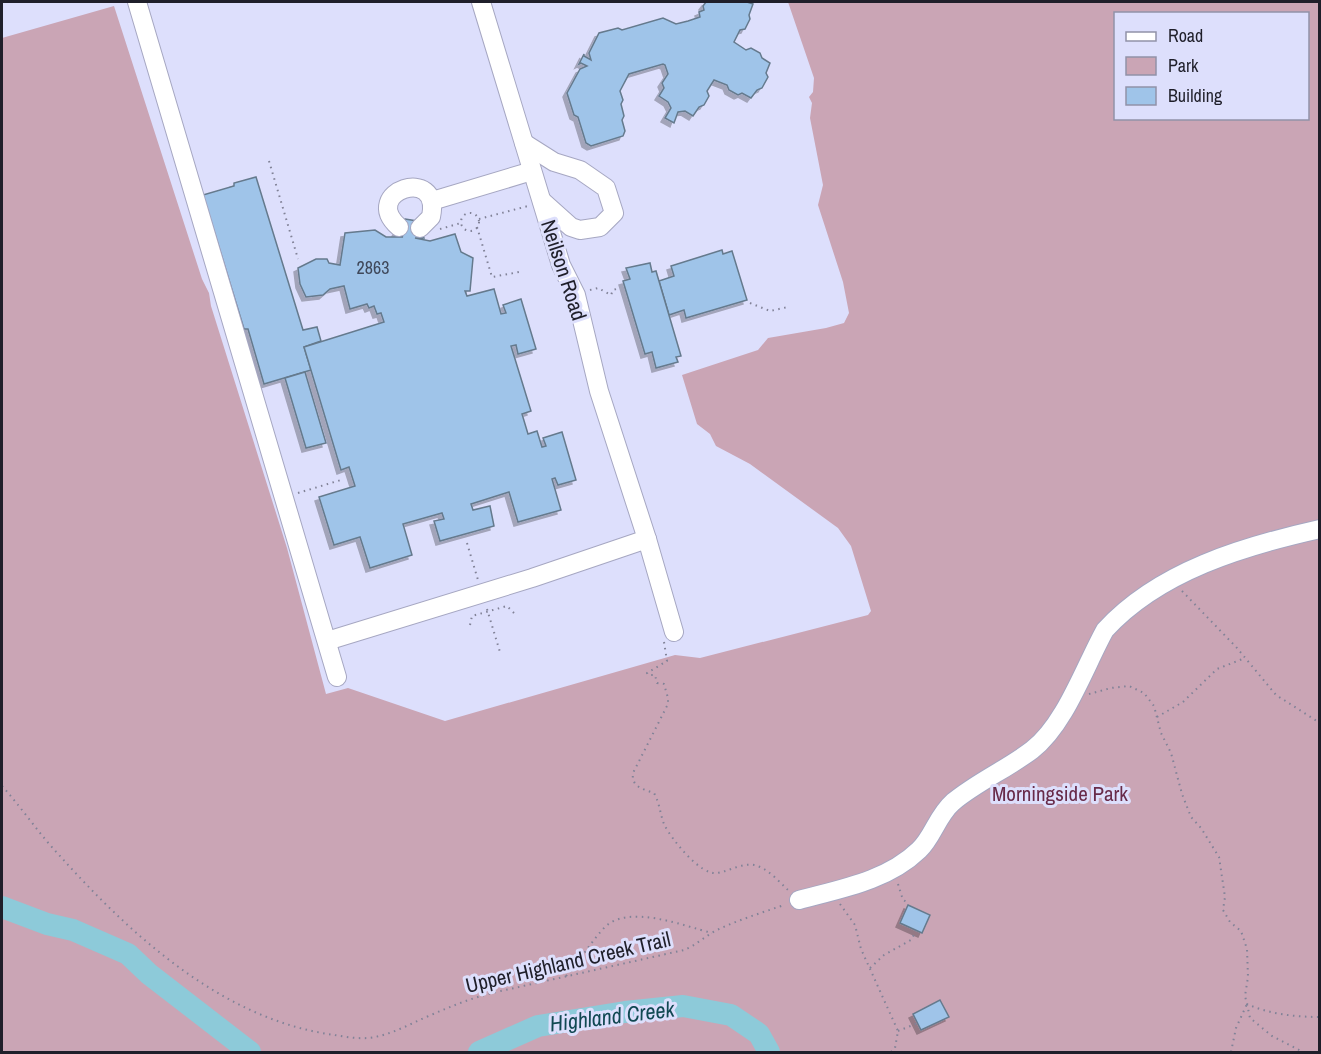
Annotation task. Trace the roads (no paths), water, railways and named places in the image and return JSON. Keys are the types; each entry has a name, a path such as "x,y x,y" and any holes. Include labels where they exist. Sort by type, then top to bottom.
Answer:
{"street":[{"path":"137,2 337,677"},
{"name":"Neilson Road","path":"481,2 561,266 576,295 599,391 647,539 674,633"},
{"path":"524,143 554,162 580,170 606,188 614,213 600,227 580,230 571,227 541,201"},
{"path":"432,201 532,171"},
{"path":"399,227 390,216 391,200 397,191 411,186 420,188 432,201 431,217 420,228"},
{"path":"799,900 830,893 889,872 919,851 951,803 1033,749 1051,732 1105,630 1136,603 1216,558 1286,537 1320,530"},
{"path":"327,641 647,539"}],"waterway":[{"name":"Highland Creek","path":"2,907 47,924 73,930 128,954 149,974 250,1052"},
{"name":"Highland Creek","path":"479,1052 538,1026 625,1012 683,1006 731,1015 759,1034 769,1052"}],"park label":[{"name":"Morningside Park","path":"1060,793"}]}
